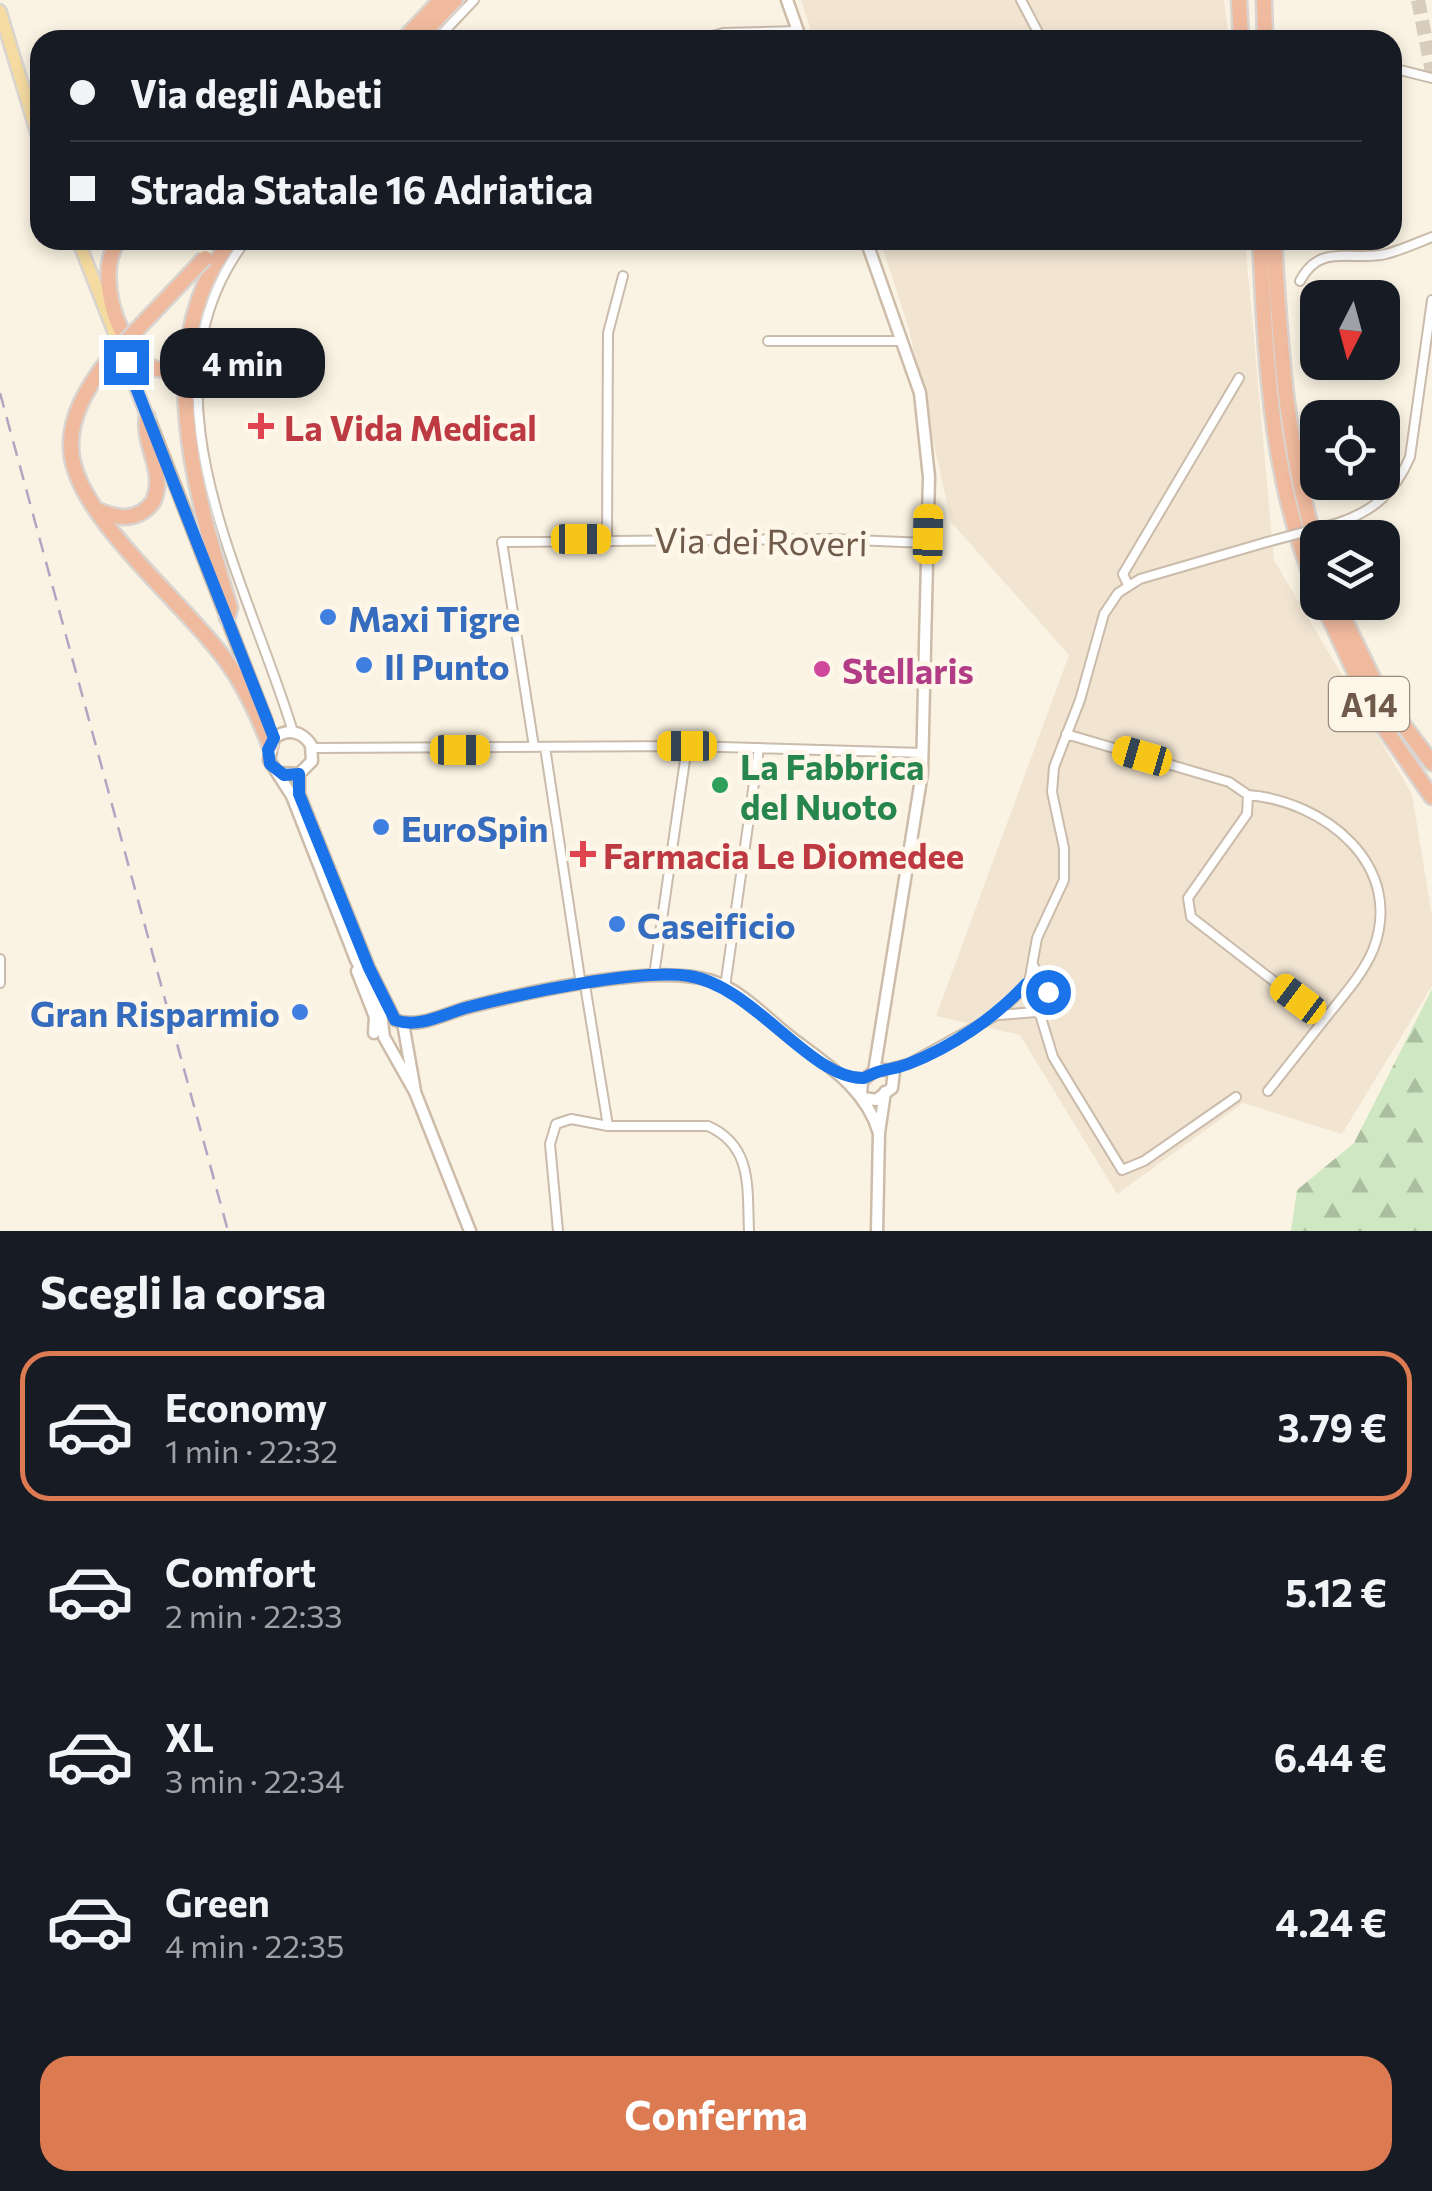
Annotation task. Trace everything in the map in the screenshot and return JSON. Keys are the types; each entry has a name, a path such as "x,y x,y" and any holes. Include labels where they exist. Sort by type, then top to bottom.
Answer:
{"highway":[{"path":"412,30 441,0"},
{"path":"426,30 455,0"},
{"path":"1238,0 1241,30"},
{"path":"1248,0 1250,30"},
{"path":"1264,0 1265,30"},
{"path":"114,250 106,269 108,288 138,360 150,368 171,366 192,330 221,250"},
{"path":"213,250 109,359 82,400 71,444 80,483 96,509 226,660 272,742"},
{"path":"1260,250 1272,419 1291,516 1300,541"},
{"path":"1275,250 1286,415 1294,465 1309,520"},
{"path":"192,330 186,409 190,449 230,608 227,618"},
{"path":"96,509 114,517 134,516 153,502 158,477 145,430 147,416"},
{"name":"A14","path":"1330,620 1374,713 1432,796"},
{"name":"A14","path":"1345,620 1382,695 1432,763"}],"main road":[{"path":"0,11 30,110"},
{"path":"82,250 147,416"}],"street":[{"path":"446,30 474,0"},
{"path":"787,0 797,30"},
{"path":"1021,0 1037,30"},
{"path":"1402,70 1432,78"},
{"path":"1402,248 1432,237"},
{"path":"240,250 205,323 200,352 200,432 212,496 293,732"},
{"path":"869,250 920,392 926,424 928,543 923,753 881,1049 859,1088 879,1134"},
{"path":"1300,280 1307,267 1324,256 1383,255 1397,250"},
{"path":"607,539 608,334 623,276"},
{"path":"835,1072 869,1075 910,1064 995,1016 1019,996 1029,983 1037,938 1064,880 1066,858 1052,779 1104,614 1128,585 1365,513 1400,480 1410,457 1428,362 1432,300"},
{"path":"768,341 900,341"},
{"path":"1128,585 1123,574 1239,378"},
{"path":"147,416 272,742 270,764 280,774 356,960 374,1017 374,1032"},
{"name":"Via dei Roveri","path":"534,747 502,542 607,539 928,543"},
{"path":"272,742 293,732 305,736 312,748 310,766 299,774 280,774"},
{"path":"1066,734 1229,782 1248,795 1298,806 1336,826 1354,843 1375,885 1379,906 1374,947 1324,1020 1268,1091"},
{"path":"312,748 687,746 923,753"},
{"path":"654,975 687,746"},
{"path":"545,747 608,1126"},
{"path":"724,986 760,748"},
{"path":"299,774 299,794 369,968 404,1040 415,1092"},
{"path":"1248,795 1247,814 1188,898 1191,917 1324,1020"},
{"path":"0,959 0,983"},
{"path":"356,960 394,1022"},
{"path":"1033,964 1049,998 1039,1011"},
{"path":"470,1231 415,1092 383,1035 394,1022 421,1022 468,1007 583,986 654,975 686,975 724,986 863,1096 876,1100 885,1092"},
{"path":"1029,983 1040,983"},
{"path":"1019,996 1028,1010"},
{"path":"995,1016 1039,1011"},
{"path":"1039,1011 1053,1058 1122,1170 1144,1161 1236,1097"},
{"path":"390,1043 404,1040 421,1022"},
{"path":"877,1231 879,1134 892,1071 881,1049"},
{"path":"558,1231 550,1144 556,1124 571,1120 608,1126 708,1126 732,1140 746,1166 749,1231"}],"shaded area":[{"path":"801,0 1224,0 1228,30 811,30"},
{"path":"883,250 1246,250 1274,560 1300,604 1300,620 1309,620 1412,794 1432,916 1432,986 1342,1134 1243,1103 1117,1194 1020,1035 936,1016 1069,655 951,522 909,329"}],"green space":[{"path":"1432,989 1432,1231 1291,1231 1297,1190 1354,1143"}],"tunnel":[{"path":"1418,0 1432,72"}],"railway":[{"path":"0,393 228,1231"}],"place":[{"name":"La Vida Medical","path":"261,426"},
{"name":"Maxi Tigre","path":"328,617"},
{"name":"Il Punto","path":"364,665"},
{"name":"Stellaris","path":"822,669"},
{"name":"La Fabbrica del Nuoto","path":"720,785"},
{"name":"EuroSpin","path":"381,827"},
{"name":"Farmacia Le Diomedee","path":"583,854"},
{"name":"Caseificio","path":"617,924"},
{"name":"Gran Risparmio","path":"300,1012"}],"route":[{"path":"126,362 274,738 268,750 270,764 284,775 299,774 299,794 369,968 395,1020 421,1022 468,1007 516,998 635,977 686,975 724,986 835,1072 864,1078 880,1067 910,1064 995,1016 1019,996 1026,984 1040,983 1048,992"}]}
